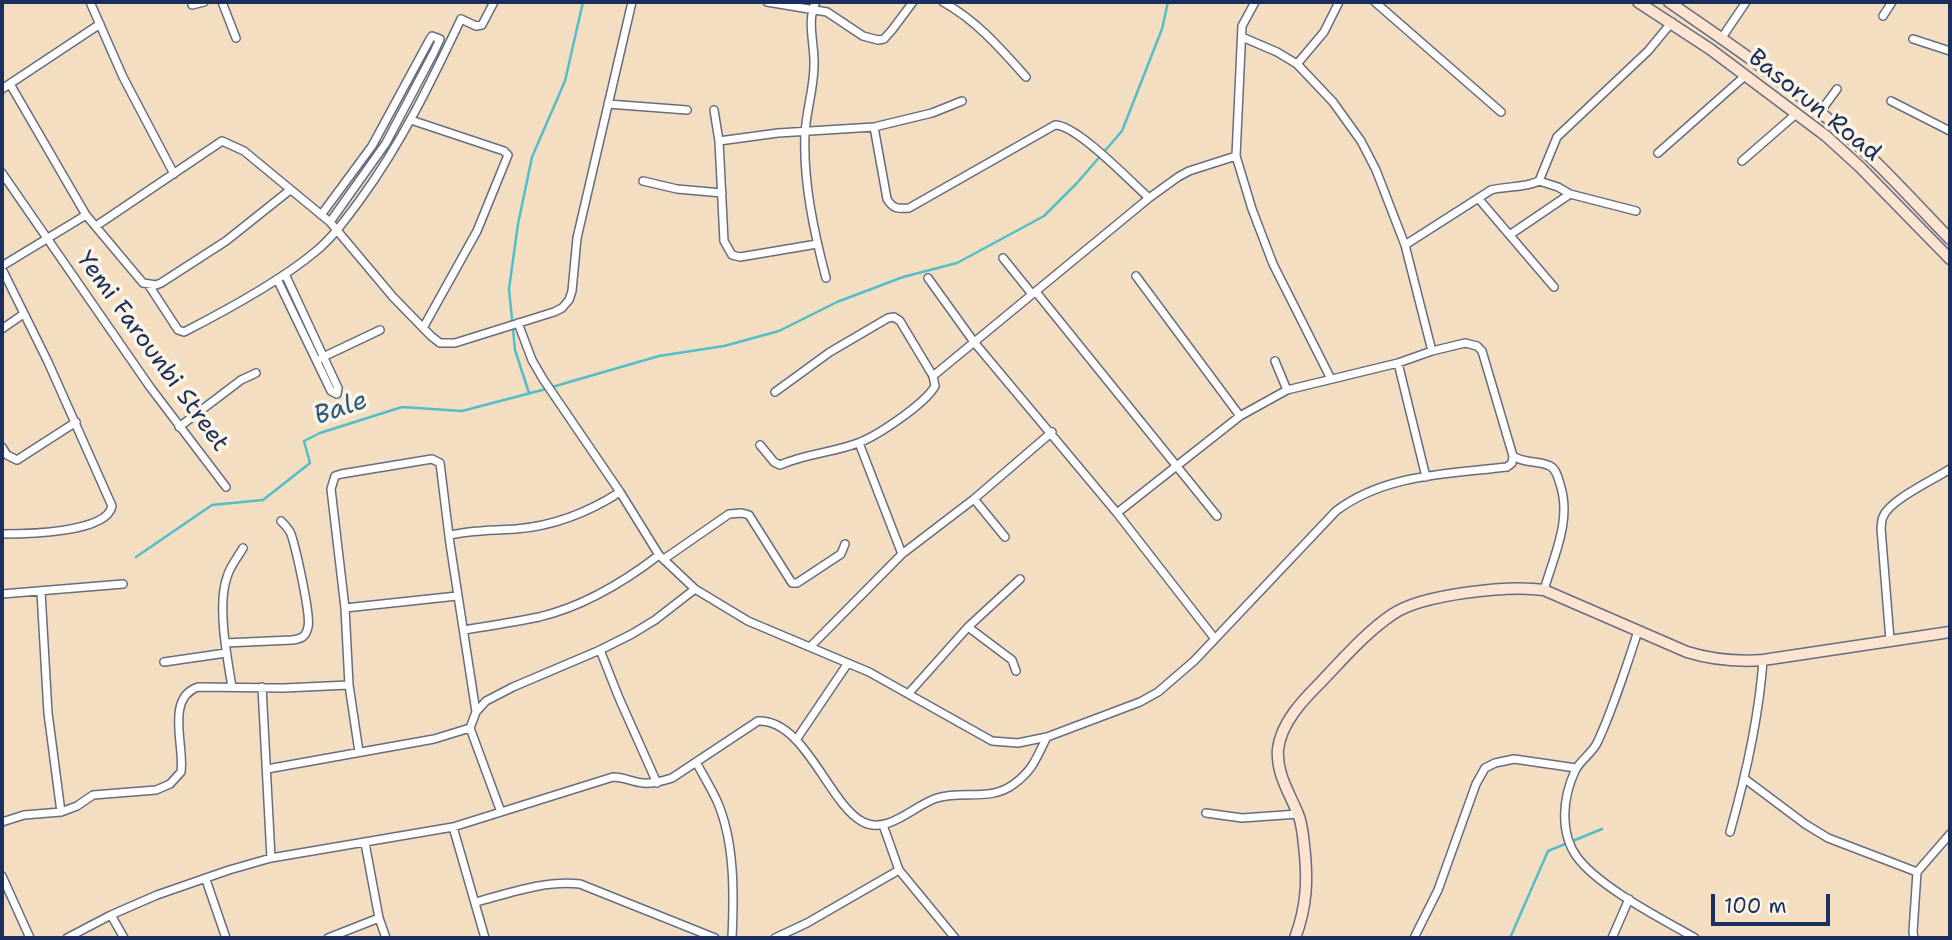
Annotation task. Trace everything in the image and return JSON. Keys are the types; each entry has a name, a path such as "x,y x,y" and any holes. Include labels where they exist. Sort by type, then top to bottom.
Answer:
{"main road":[{"name":"Basorun Road","path":"1638,2 1672,22 1746,75 1829,139 1950,259"},
{"name":"Basorun Road","path":"1670,2 1820,112 1870,155 1950,239"},
{"path":"1778,99 1787,86"},
{"path":"1295,938 1308,888 1298,814 1279,771 1278,746 1296,709 1308,695 1377,626 1398,611 1421,602 1472,593 1544,590 1710,659 1732,662 1763,660 1950,632"}],"street":[{"path":"90,2 123,77 174,174"},
{"path":"192,5 204,2"},
{"path":"222,2 236,38"},
{"path":"148,284 178,330 184,332 285,274 316,251 338,230 386,164 461,19 476,26 482,25 494,2"},
{"path":"96,226 222,141 244,150 330,222 393,297 440,343 455,343 562,308 569,300 577,237 632,2"},
{"path":"767,2 827,12 863,36 878,40 884,39 913,2"},
{"path":"816,2 811,11 813,94 805,132 811,213 826,278"},
{"path":"943,2 961,12 988,35 1026,77"},
{"path":"1255,2 1244,20 1236,156 1273,264 1331,379"},
{"path":"1297,64 1324,32 1339,2"},
{"path":"1375,2 1501,112"},
{"path":"1721,39 1746,2"},
{"path":"1884,16 1892,2"},
{"path":"1539,181 1557,137 1648,51 1672,22"},
{"path":"2,89 100,24"},
{"path":"321,215 372,146 430,39 432,36 439,37 435,52 386,143 330,222"},
{"path":"1242,37 1278,52 1297,64 1333,102 1362,141 1405,245 1432,351"},
{"path":"1913,40 1950,51"},
{"path":"1658,153 1746,75"},
{"path":"10,84 86,215 139,280 148,284 161,283 226,241 290,190"},
{"path":"1820,112 1836,89"},
{"path":"719,141 873,127 932,113 962,101"},
{"path":"1891,101 1950,131"},
{"path":"608,104 687,110"},
{"path":"714,110 719,141 724,241 732,255 740,257 817,244"},
{"path":"1742,161 1796,114"},
{"path":"411,120 504,151 508,155 477,231 423,328"},
{"path":"873,127 887,199 891,206 898,209 909,208 1055,125 1070,128 1149,198"},
{"path":"933,376 1149,198 1189,171 1236,156"},
{"name":"Yemi Farounbi Street","path":"2,173 179,427 226,487"},
{"path":"643,181 691,192 722,193"},
{"path":"1405,245 1491,190 1539,181 1570,194 1636,211"},
{"path":"1511,234 1570,194"},
{"path":"1478,198 1554,287"},
{"path":"2,534 56,533 105,517 111,512 112,506 76,422 2,268 86,215"},
{"path":"1003,258 1217,516"},
{"path":"285,274 321,358"},
{"path":"1136,276 1240,416"},
{"path":"276,278 321,358"},
{"path":"928,278 974,342 1052,432 1215,639"},
{"path":"2,329 22,314"},
{"path":"760,445 774,462 780,465 802,456 859,443 915,408 935,386 933,376 900,321 894,317 830,352 775,392"},
{"path":"514,324 543,379 661,557 695,589 748,621 848,663 909,693 992,741 1018,743 1047,737 1140,702 1158,692 1215,639 1336,511 1358,496 1390,483 1507,467 1512,463 1513,456 1482,351 1477,346 1465,343 1398,363 1287,390 1240,416 1117,513"},
{"path":"321,358 380,330"},
{"path":"1275,361 1287,390"},
{"path":"1398,363 1426,477"},
{"path":"179,427 241,380 256,373"},
{"path":"2,447 7,455 18,460 76,422"},
{"path":"810,647 902,554 974,499 1052,432"},
{"path":"859,443 902,554"},
{"path":"1513,456 1525,462 1549,465 1553,468 1562,490 1565,506 1563,526 1544,590"},
{"path":"359,752 349,685 345,608 331,489 335,476 436,460 440,463 457,596 476,712"},
{"path":"1891,640 1881,528 1883,517 1902,499 1950,469"},
{"path":"450,535 481,529 518,529 559,520 589,510 620,492"},
{"path":"974,499 1004,537"},
{"path":"464,630 541,616 564,608 610,587 729,514 749,515 792,583 797,583 841,554 845,544"},
{"path":"225,643 292,640 306,634 309,618 291,534 281,521"},
{"path":"232,687 225,643 223,591 228,573 243,548"},
{"path":"909,693 968,627 1020,579"},
{"path":"2,594 123,584"},
{"path":"501,812 470,728 476,712 486,701 513,687 600,650 655,620 695,589"},
{"path":"41,592 48,713 61,812"},
{"path":"345,608 457,596"},
{"path":"968,627 1012,660 1016,671"},
{"path":"1638,631 1596,745 1576,768 1564,818 1572,848 1585,865 1629,899 1695,938"},
{"path":"600,650 618,698 657,783"},
{"path":"164,662 226,653"},
{"path":"1730,832 1745,779 1761,688 1763,660"},
{"path":"796,740 848,663"},
{"path":"2,822 24,815 61,812 77,806 93,795 156,790 170,784 179,776 182,766 179,720 183,700 191,690 198,687 349,685"},
{"path":"262,687 271,858"},
{"path":"67,938 157,895 271,858 453,827 613,778 657,783 672,778 758,722 771,723 796,740 851,812 864,823 883,825 936,798 961,795 981,797 1013,786 1035,765 1047,737"},
{"path":"267,769 433,739 470,728"},
{"path":"1414,938 1438,890 1476,785 1485,768 1494,763 1514,759 1576,768"},
{"path":"696,762 718,804 728,845 733,870 732,938"},
{"path":"1745,779 1828,838 1917,872"},
{"path":"1206,813 1241,818 1298,814"},
{"path":"883,825 899,870 955,938"},
{"path":"453,827 485,938"},
{"path":"1914,938 1917,872 1950,834"},
{"path":"365,843 379,918 386,938"},
{"path":"775,938 807,923 899,870"},
{"path":"2,876 30,938"},
{"path":"206,880 226,938"},
{"path":"476,902 542,885 563,882 580,884 715,938"},
{"path":"1612,938 1629,899"},
{"path":"111,915 124,938"},
{"path":"328,938 379,918"}],"waterway":[{"path":"529,393 515,350 509,289 518,224 532,157 565,81 583,2"},
{"path":"552,387 659,356 724,346 779,331 837,302 903,277 957,263 1044,216 1122,131 1162,29 1168,2"},
{"name":"Bale","path":"136,557 212,505 263,500 310,463 304,441 320,433 402,407 462,411 546,389"},
{"path":"1510,938 1548,851 1602,829"}]}
